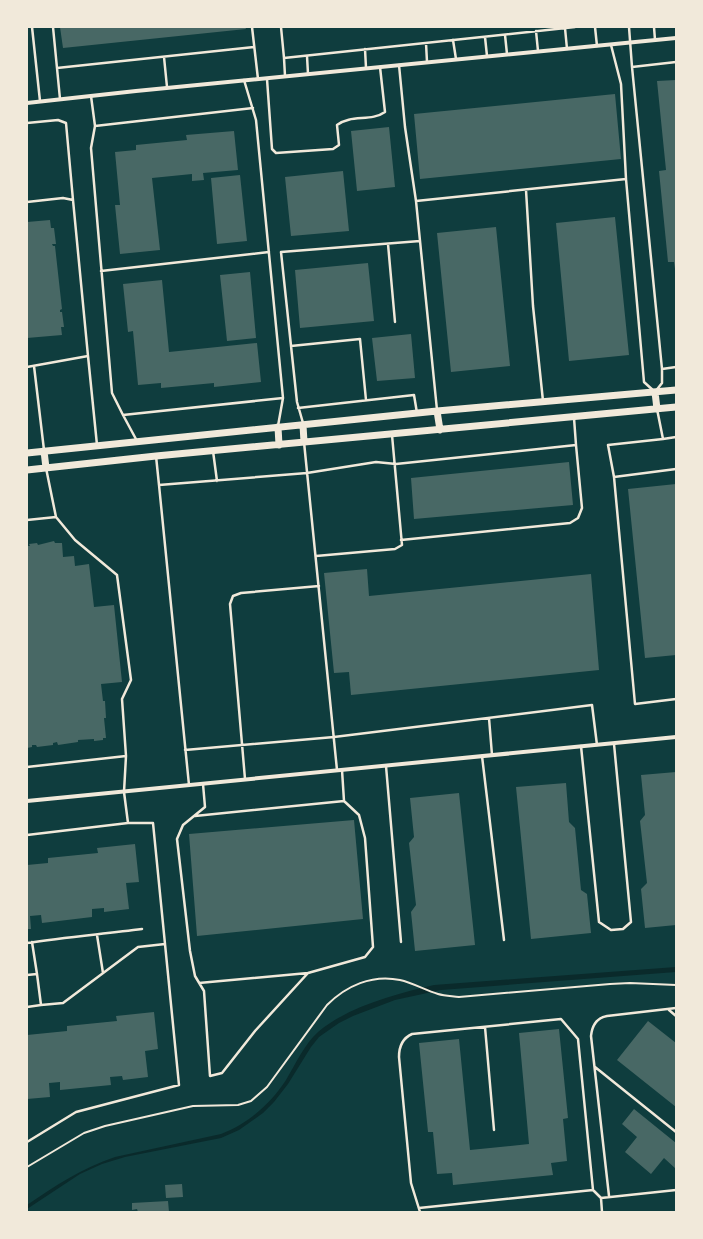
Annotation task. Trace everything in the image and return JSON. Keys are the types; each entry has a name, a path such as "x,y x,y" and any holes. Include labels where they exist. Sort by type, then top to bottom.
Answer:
{"street":[{"path":"27,103 244,80 676,38"},
{"path":"27,453 437,411 676,390"},
{"path":"655,392 657,409"},
{"path":"27,470 156,456 676,407"},
{"path":"437,411 440,430"},
{"path":"303,425 304,442"},
{"path":"278,427 279,445"},
{"path":"44,451 46,468"},
{"path":"27,801 676,737"}],"lane":[{"path":"32,27 40,102"},
{"path":"53,27 60,99"},
{"path":"252,27 258,79"},
{"path":"281,27 286,76"},
{"path":"284,58 575,27"},
{"path":"595,27 597,46"},
{"path":"611,44 621,84 626,179 644,382 655,392 662,383 662,369 629,27"},
{"path":"654,27 655,40"},
{"path":"565,28 567,48"},
{"path":"536,31 538,52"},
{"path":"505,34 507,54"},
{"path":"485,37 487,56"},
{"path":"453,40 456,60"},
{"path":"426,43 427,62"},
{"path":"57,68 254,47"},
{"path":"365,49 366,69"},
{"path":"306,56 308,74"},
{"path":"164,57 167,88"},
{"path":"632,67 676,62"},
{"path":"399,65 405,126 416,201 437,411"},
{"path":"267,78 272,149 276,153 333,149 338,145 337,125 344,120 379,116 385,112 380,67"},
{"path":"244,80 256,120 284,398 278,427"},
{"path":"91,96 95,126 91,148 112,393 138,442"},
{"path":"95,126 253,108"},
{"path":"27,123 58,120 66,123 97,446"},
{"path":"416,201 626,179"},
{"path":"526,190 533,306 543,401"},
{"path":"27,202 63,198 73,200"},
{"path":"303,425 298,408 281,252 420,241"},
{"path":"388,244 395,322"},
{"path":"102,271 269,252"},
{"path":"291,346 360,339 366,400"},
{"path":"27,367 88,356"},
{"path":"34,366 44,451"},
{"path":"662,369 676,367"},
{"path":"298,408 414,395 417,413"},
{"path":"123,415 284,398"},
{"path":"657,409 663,439"},
{"path":"401,540 570,522 578,518 582,508 574,417"},
{"path":"316,556 395,549 402,545 396,464 392,434"},
{"path":"676,437 608,445 614,477 635,704 676,699"},
{"path":"199,983 308,973 365,957 373,947 365,838 359,815 344,802 334,737 304,442"},
{"path":"159,485 307,473 376,462 396,464 576,445"},
{"path":"213,451 217,480"},
{"path":"156,456 189,785"},
{"path":"46,468 56,517 75,540 117,575 131,680 122,699 126,756 124,792 128,823"},
{"path":"614,477 676,470"},
{"path":"27,520 56,517"},
{"path":"245,780 230,604 233,596 242,592 319,586"},
{"path":"185,750 334,737 592,705 597,745"},
{"path":"489,718 492,755"},
{"path":"581,746 599,922 611,930 622,929 631,922 614,743"},
{"path":"27,767 126,756"},
{"path":"482,756 504,940"},
{"path":"386,766 401,942"},
{"path":"203,784 205,807 183,825 177,839 190,951 195,976 204,991 210,1076 222,1073 255,1031 308,973"},
{"path":"195,816 344,802"},
{"path":"27,835 128,823 153,823 179,1085 76,1112 27,1142"},
{"path":"27,943 52,938 97,935 142,929"},
{"path":"97,935 103,973"},
{"path":"32,942 41,1005"},
{"path":"27,1007 63,1003 138,947 165,944"},
{"path":"27,975 37,974"},
{"path":"609,1196 592,1031 595,1022 607,1016 676,1008"},
{"path":"668,1009 676,1016"},
{"path":"420,1212 411,1183 399,1049 406,1039 412,1034 561,1020 578,1039 592,1190 601,1198 602,1212"},
{"path":"485,1027 494,1130"},
{"path":"595,1067 676,1132"},
{"path":"419,1208 592,1190"},
{"path":"601,1198 676,1190"}],"path":[{"path":"415,985 439,994 459,997 615,984 676,985"}],"water":[{"path":"676,967 676,972 441,990 395,1000 353,1016 339,1023 319,1037 288,1084 274,1102 263,1113 239,1130 221,1138 125,1157 102,1164 80,1174 27,1209 27,1205 58,1184 103,1161 115,1157 221,1134 240,1125 266,1105 280,1089 304,1048 318,1032 344,1015 373,1002 404,992 434,985"}],"building":[{"path":"60,27 245,27 246,29 63,48"},
{"path":"676,80 675,269 674,262 668,262 659,171 666,170 657,81"},
{"path":"615,94 621,159 420,179 414,114"},
{"path":"389,127 395,187 357,191 351,131"},
{"path":"234,131 238,170 203,173 204,180 192,181 192,174 152,178 160,250 120,254 115,205 120,205 115,152 136,150 136,145 187,140 186,135"},
{"path":"343,171 349,231 291,236 285,177"},
{"path":"240,175 247,241 217,244 211,178"},
{"path":"615,217 629,355 569,361 556,223"},
{"path":"50,220 51,228 54,228 56,244 52,244 55,246 62,309 60,312 62,312 64,327 61,327 62,335 27,338 27,222"},
{"path":"496,227 510,366 451,372 437,233"},
{"path":"368,263 374,321 300,328 295,270"},
{"path":"250,272 256,338 227,341 220,275"},
{"path":"162,280 169,352 257,343 261,382 214,387 214,383 161,388 161,383 138,385 133,331 128,332 123,284"},
{"path":"411,334 415,378 377,381 372,338"},
{"path":"569,462 573,505 414,519 411,478"},
{"path":"676,484 676,655 645,658 628,489"},
{"path":"54,541 55,543 62,543 63,557 74,556 75,566 89,564 94,607 114,605 122,682 101,684 103,701 105,701 106,718 104,718 106,738 103,738 103,740 94,741 94,739 78,740 78,742 58,745 57,742 53,743 53,745 37,747 36,745 32,745 32,747 27,748 27,546 30,546 29,544 37,543 38,545"},
{"path":"367,569 369,596 591,574 599,670 351,695 349,672 334,673 324,573"},
{"path":"676,772 676,925 645,928 641,889 647,883 640,821 645,815 641,775"},
{"path":"566,783 569,822 575,828 581,890 587,894 591,933 531,939 516,787"},
{"path":"459,793 475,945 415,951 411,912 416,905 409,843 414,837 410,798"},
{"path":"354,820 363,919 197,936 189,834"},
{"path":"135,844 139,882 126,883 129,909 104,912 104,908 92,909 92,917 42,923 41,915 30,916 31,929 27,929 27,865 48,863 48,858 98,853 97,848"},
{"path":"154,1012 158,1049 145,1051 148,1077 123,1080 122,1076 110,1077 111,1085 60,1090 60,1082 49,1083 50,1097 27,1099 27,1035 67,1031 67,1026 117,1021 116,1016"},
{"path":"648,1021 676,1043 676,1107 617,1060"},
{"path":"559,1029 568,1118 563,1119 567,1161 551,1163 553,1175 453,1185 452,1173 437,1174 433,1132 428,1132 419,1043 459,1039 470,1150 529,1144 519,1033"},
{"path":"634,1109 676,1143 676,1169 664,1158 651,1174 625,1152 637,1137 622,1124"},
{"path":"182,1184 183,1197 166,1198 165,1185"},
{"path":"168,1201 169,1212 138,1212 137,1209 132,1210 132,1203"}]}
